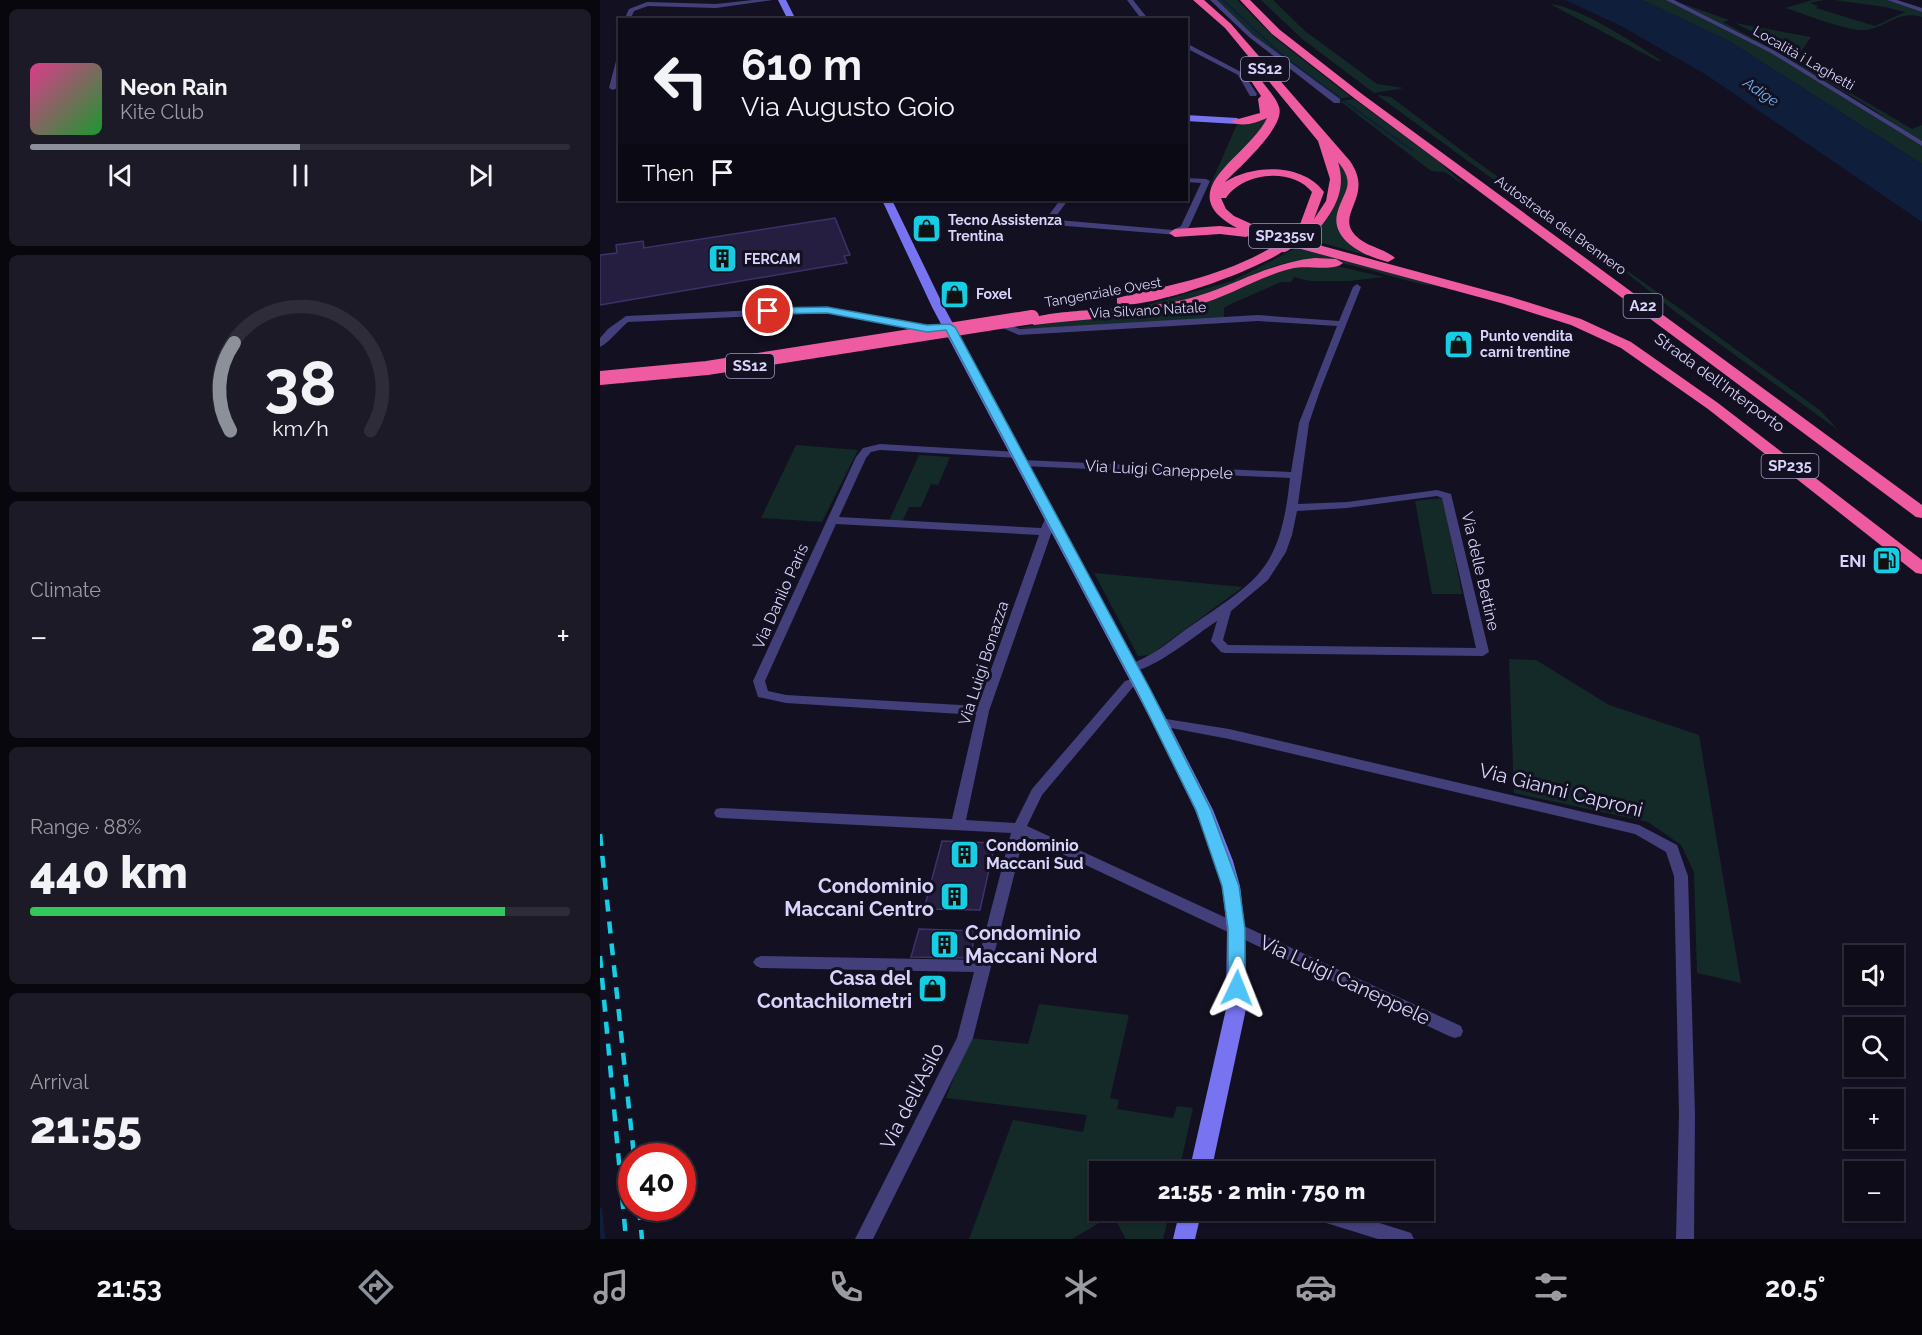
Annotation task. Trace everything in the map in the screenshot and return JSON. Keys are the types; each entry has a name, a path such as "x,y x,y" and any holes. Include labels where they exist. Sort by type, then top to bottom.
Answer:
{"highway":[{"name":"Tangenziale Ovest","path":"600,378 731,364 1033,319 1065,317 1147,302 1217,284 1266,263 1292,238 1324,199 1328,176 1323,160 1314,144 1226,32 1197,0"},
{"name":"Tangenziale Ovest","path":"600,383 766,364 1033,319 1192,285 1226,274 1322,219 1336,193 1336,173 1323,140 1228,26 1197,0"},
{"name":"Autostrada del Brennero","path":"1245,0 1276,32 1922,502"},
{"name":"Autostrada del Brennero","path":"1253,0 1283,30 1365,96 1922,513"},
{"name":"SP235sv","path":"1246,57 1254,78 1274,107 1271,124 1266,132 1218,182 1214,198 1223,213 1234,222 1546,313"},
{"path":"1237,121 1254,120 1267,112 1254,78"},
{"name":"SP235sv","path":"1323,140 1343,161 1354,180 1353,194 1342,220 1348,236 1372,252 1506,295"},
{"name":"SP235sv","path":"1292,238 1318,192 1313,184 1301,178 1277,173 1254,174 1235,180 1223,190 1223,200 1230,211 1255,226 1506,295"},
{"path":"1175,233 1228,230 1292,238"},
{"name":"SP235sv","path":"1065,317 1192,302 1232,288 1276,267 1314,262 1349,266 1483,300 1546,313"},
{"name":"Strada dell'Interporto","path":"1506,295 1611,330 1656,355 1922,557"},
{"name":"Strada dell'Interporto","path":"1546,313 1600,332 1657,364 1922,569"}],"street":[{"path":"628,18 631,10 647,4 716,6 770,0"},
{"path":"782,0 791,18"},
{"path":"1130,0 1143,18"},
{"path":"1213,0 1251,36 1337,101"},
{"name":"Località i Laghetti","path":"1669,0 1773,52 1922,144"},
{"path":"1890,0 1922,10"},
{"path":"1188,46 1241,74 1252,94"},
{"path":"613,88 618,66"},
{"path":"1188,118 1237,121"},
{"path":"1063,201 1052,218 1054,222 1175,233 1185,227 1206,181 1188,180"},
{"name":"Via Luigi Caneppele","path":"888,201 907,238 915,263 954,326 1133,678 1160,723 1204,810 1224,861 1231,886 1236,929 1236,1009 1202,1161"},
{"path":"1133,678 1250,591 1272,567 1285,538 1303,427 1315,385 1357,287"},
{"name":"Via Silvano Natale","path":"600,344 626,319 751,312 827,310 927,328 989,321 1019,332 1258,318 1341,324"},
{"name":"Via Danilo Paris","path":"983,711 786,699 762,694 759,681 861,457 867,450 880,447 1021,459"},
{"name":"Via Luigi Caneppele","path":"1021,459 1294,475"},
{"name":"Via delle Bettine","path":"1226,609 1217,641 1225,649 1484,652 1447,496 1437,493 1347,505 1291,508"},
{"name":"Via Luigi Bonazza","path":"958,823 983,711 1052,517"},
{"path":"832,520 1046,532"},
{"name":"Via dell'Asilo","path":"864,1239 965,1038 1019,828 1037,792 1133,678"},
{"name":"Via Gianni Caproni","path":"1160,723 1240,736 1639,830 1672,849 1682,876 1687,1114 1685,1239"},
{"path":"721,813 958,823 1019,828 1236,929"},
{"name":"Via Luigi Caneppele","path":"1236,929 1455,1031"},
{"path":"761,962 982,966"},
{"path":"1184,1239 1188,1221"},
{"path":"1346,1221 1404,1239"}],"green space":[{"path":"1215,0 1237,0 1274,37 1351,97 1336,99 1254,36"},
{"path":"1261,0 1273,0 1305,31 1377,84 1404,88 1374,93 1301,38"},
{"path":"1642,0 1667,0 1772,53 1922,146 1922,164 1729,41"},
{"path":"1672,0 1729,20 1723,22 1912,129 1922,125 1922,143 1862,102 1809,71"},
{"path":"1812,0 1824,0 1810,3 1818,6 1816,8 1875,26 1905,12 1834,0 1888,0 1922,12 1922,17 1904,16 1876,28 1859,30 1831,24 1785,8"},
{"path":"1550,4 1592,19 1662,61 1658,61"},
{"path":"1735,23 1811,37 1798,56"},
{"path":"1377,95 1391,97 1821,411 1838,430 1673,310 1623,270 1564,231"},
{"path":"1354,99 1436,159 1468,188 1445,172 1431,171 1340,101"},
{"path":"1268,116 1269,122 1209,188 1238,122"},
{"path":"1333,153 1349,178 1338,227 1390,262 1308,239 1326,220 1339,190 1339,178"},
{"path":"1298,247 1441,287 1334,262 1297,261 1272,267 1233,285 1199,297 1139,307 1232,281"},
{"path":"1290,266 1337,266 1384,277 1349,281 1310,281 1294,277 1291,282 1281,282 1224,308 1224,318 1047,329 1014,328 1172,308"},
{"path":"796,445 858,450 822,522 761,518"},
{"path":"919,455 950,457 938,485 931,484 921,507 909,507 902,522 889,521"},
{"path":"1441,498 1444,500 1462,594 1432,594 1415,501"},
{"path":"1094,573 1243,587 1150,655 1138,656"},
{"path":"1509,659 1536,660 1609,705 1699,735 1741,983 1697,973 1694,872 1681,845 1648,822 1514,793"},
{"path":"1039,1004 1129,1015 1110,1098 1119,1100 1117,1109 1173,1118 1177,1106 1193,1108 1181,1161 1089,1161 1089,1221 1103,1221 1072,1239 969,1239 1013,1120 1083,1132 1087,1115 946,1098 969,1038 1028,1044"},
{"path":"1116,1221 1168,1221 1163,1239 1126,1239"}],"water":[{"name":"Adige","path":"1565,0 1642,0 1729,41 1922,164 1922,222 1705,74 1621,26"}],"building":[{"name":"FERCAM","path":"835,218 850,255 844,256 847,263 600,305 600,255 617,253 616,245 643,241 644,248"},
{"path":"942,841 995,843 980,910 924,909"},
{"name":"Condominio Maccani Nord","path":"919,929 976,931 970,958 911,957"}],"waterway":[{"path":"1223,0 1282,55 1341,99"},
{"path":"1344,101 1412,150"},
{"path":"600,1210 603,1239"}],"railway":[{"path":"600,834 633,1143"},
{"path":"600,956 626,1239"},
{"path":"640,1221 642,1239"}],"place":[{"name":"Tecno Assistenza Trentina","path":"927,228"},
{"name":"FERCAM","path":"723,259"},
{"name":"Foxel","path":"955,294"},
{"name":"Punto vendita carni trentine","path":"1459,344"},
{"name":"ENI","path":"1887,561"},
{"name":"Condominio Maccani Sud","path":"965,854"},
{"name":"Condominio Maccani Centro","path":"955,897"},
{"name":"Condominio Maccani Nord","path":"944,944"},
{"name":"Casa del Contachilometri","path":"933,989"}],"route":[{"path":"768,311 827,310 927,328 950,327 1143,689 1204,810 1231,886 1236,929 1237,988"}]}
